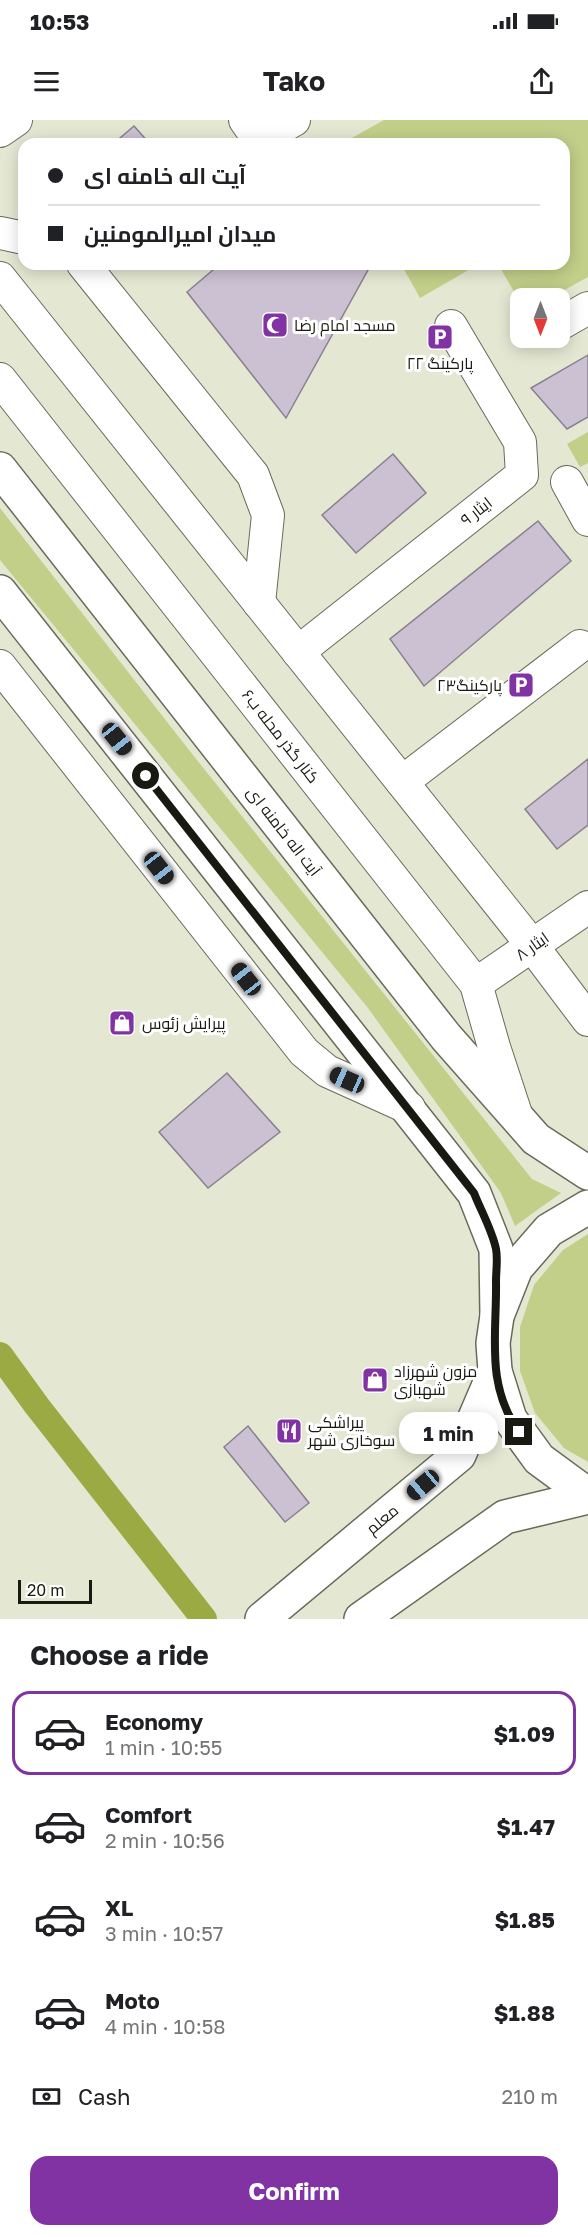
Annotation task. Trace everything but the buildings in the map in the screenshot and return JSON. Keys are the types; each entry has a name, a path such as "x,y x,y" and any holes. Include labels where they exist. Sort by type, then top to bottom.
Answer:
{"main road":[{"name":"آیت اله خامنه ای","path":"0,469 446,1037 537,1139 588,1173"},
{"path":"0,592 474,1193 496,1249 497,1316 493,1343 495,1371 510,1419 539,1459 588,1496"},
{"path":"497,1316 516,1268 549,1230 588,1207"},
{"name":"معلم","path":"270,1612 459,1455 495,1371"},
{"path":"361,1619 505,1517 588,1496"}],"street":[{"path":"0,131 15,120"},
{"path":"252,130 294,120"},
{"path":"0,233 18,237"},
{"path":"88,270 253,474 268,515 259,603"},
{"path":"0,278 532,946 588,1020"},
{"path":"570,318 588,308"},
{"name":"ایثار ۹","path":"298,652 522,475 520,442 451,326"},
{"name":"کنار گذر محله ب۶","path":"0,380 476,984 517,1117"},
{"path":"567,482 586,514"},
{"path":"402,782 580,646"},
{"path":"0,666 304,1052 327,1071 409,1108"},
{"name":"ایثار ۸","path":"476,984 588,907"}],"green space":[{"path":"384,120 588,120 588,277 568,288 512,288 501,270 570,270 570,138 352,138"},
{"path":"404,270 469,270 420,298"},
{"path":"588,432 588,463 580,467 567,444"},
{"path":"0,508 189,750 532,1179 561,1193 515,1226 501,1193 368,1008 0,560"},
{"path":"588,1234 588,1462 564,1448 535,1413 520,1371 520,1327 534,1285 563,1250"}],"waterway":[{"path":"0,1355 37,1406 204,1619"}],"place":[{"name":"مسجد امام رضا","path":"275,325"},
{"name":"پارکینگ ۲۲","path":"440,337"},
{"name":"پارکینگ۲۳","path":"521,685"},
{"name":"پیرایش زئوس","path":"122,1023"},
{"name":"مزون شهرزاد شهبازی","path":"375,1380"},
{"name":"پیراشکی سوخاری شهر","path":"289,1431"}],"route":[{"path":"146,776 474,1193 496,1249 497,1316 493,1343 495,1371 510,1419 519,1432"}]}
